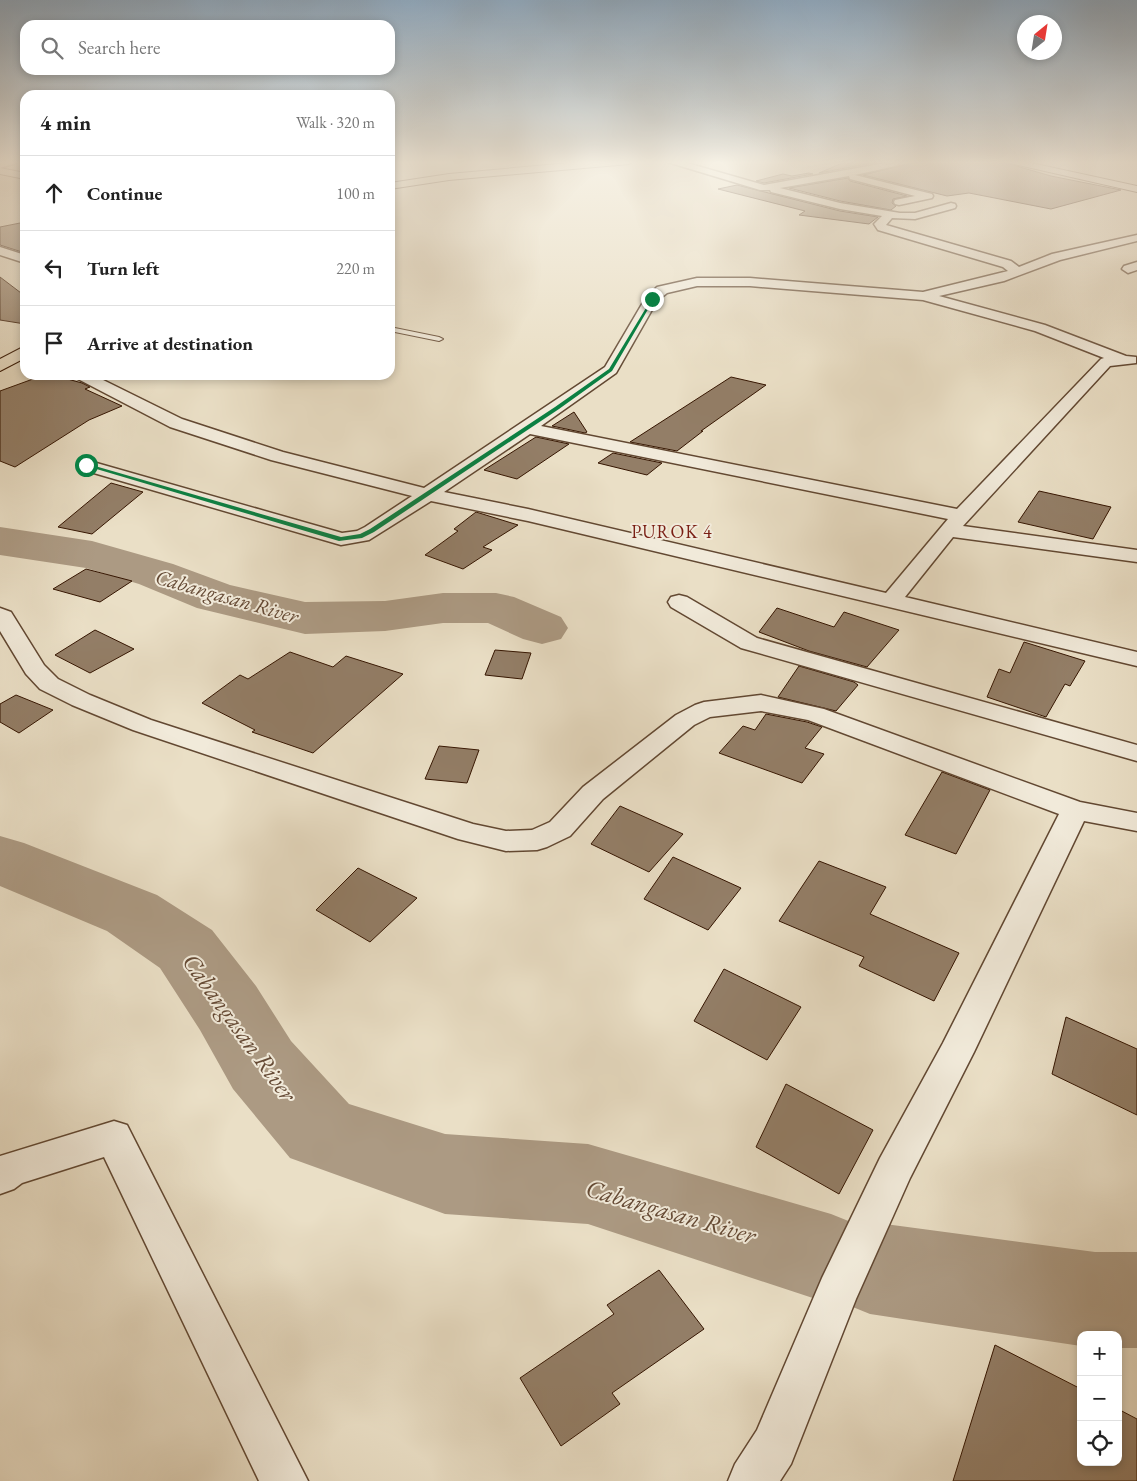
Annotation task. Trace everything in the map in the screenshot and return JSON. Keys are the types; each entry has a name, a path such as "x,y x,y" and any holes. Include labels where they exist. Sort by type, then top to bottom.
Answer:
{"highway":[{"path":"0,366 20,354"}],"street":[{"path":"889,230 998,261 1018,272"},
{"path":"924,296 1000,278 1056,257 1137,238"},
{"path":"0,251 20,257"},
{"path":"86,465 341,539 362,536 611,370 652,299 662,290 697,282 750,282 924,296 1040,328 1100,350 1132,357"},
{"path":"890,602 948,530 1106,362 1132,357"},
{"path":"91,380 176,423 277,456 426,494 528,515 1137,659"},
{"path":"526,428 963,516"},
{"path":"948,530 1137,556"},
{"path":"679,602 749,643 1137,753"},
{"path":"0,615 3,616 36,669 48,684 81,700 151,728 468,832 506,841 536,840 560,829 593,793 685,720 704,710 761,703 815,714 1075,810 1137,822"},
{"path":"752,1481 774,1447 837,1293 894,1170 956,1052 1075,810"},
{"path":"0,1177 10,1170 114,1137 284,1481"}],"lane":[{"path":"395,330 439,339"}],"building":[{"path":"0,230 20,230 20,251 0,245"},
{"path":"0,277 20,292 20,323 0,320"},
{"path":"731,377 766,385 701,431 703,431 677,451 630,442"},
{"path":"30,380 71,380 90,387 85,389 122,406 89,420 15,467 0,461 0,391"},
{"path":"574,412 587,432 552,426"},
{"path":"536,437 569,444 517,479 484,470"},
{"path":"613,453 662,463 647,475 598,463"},
{"path":"111,483 143,492 92,534 58,527"},
{"path":"1039,491 1111,507 1093,539 1018,522"},
{"path":"476,512 518,525 483,547 492,550 463,569 425,555 458,531 454,529"},
{"path":"86,569 132,581 100,602 53,589"},
{"path":"777,608 834,627 844,612 899,630 867,667 809,651 759,632"},
{"path":"95,630 134,649 90,673 55,655"},
{"path":"1024,642 1085,661 1070,686 1065,684 1046,717 987,697 999,669 1010,673"},
{"path":"495,650 531,653 522,679 485,675"},
{"path":"290,652 333,667 346,656 403,674 313,753 252,732 255,730 202,703 240,675 248,679"},
{"path":"799,666 854,682 858,685 836,711 778,697"},
{"path":"16,695 53,710 19,733 0,722 0,704"},
{"path":"766,714 822,727 805,748 824,754 802,783 719,753 743,726 755,730"},
{"path":"439,746 479,750 467,783 425,779"},
{"path":"942,772 990,790 956,854 905,835"},
{"path":"620,806 683,834 649,872 591,844"},
{"path":"673,857 741,888 708,930 644,899"},
{"path":"819,861 886,887 870,914 959,953 934,1001 859,966 864,957 779,921"},
{"path":"358,868 417,898 370,942 316,910"},
{"path":"724,969 801,1007 767,1060 694,1021"},
{"path":"1066,1017 1137,1049 1137,1115 1052,1074"},
{"path":"786,1084 873,1130 839,1194 756,1147"},
{"path":"659,1270 704,1329 612,1393 620,1404 561,1446 520,1378 614,1314 607,1305"},
{"path":"995,1345 1077,1387 1077,1466 1122,1466 1122,1411 1137,1419 1137,1481 953,1481"}],"waterway":[{"name":"Cabangasan River","path":"0,541 92,555 156,574 215,597 305,618 385,616 443,608 496,608 542,628"},
{"name":"Cabangasan River","path":"0,859 132,913 186,949 228,1008 262,1065 320,1132 445,1174 588,1184 831,1259"},
{"name":"Cabangasan River","path":"870,1268 1095,1300 1137,1300"}],"district":[{"name":"PUROK 4","path":"672,531"}],"route":[{"path":"86,465 341,539 362,536 557,408 611,370 632,330 652,299"}]}
